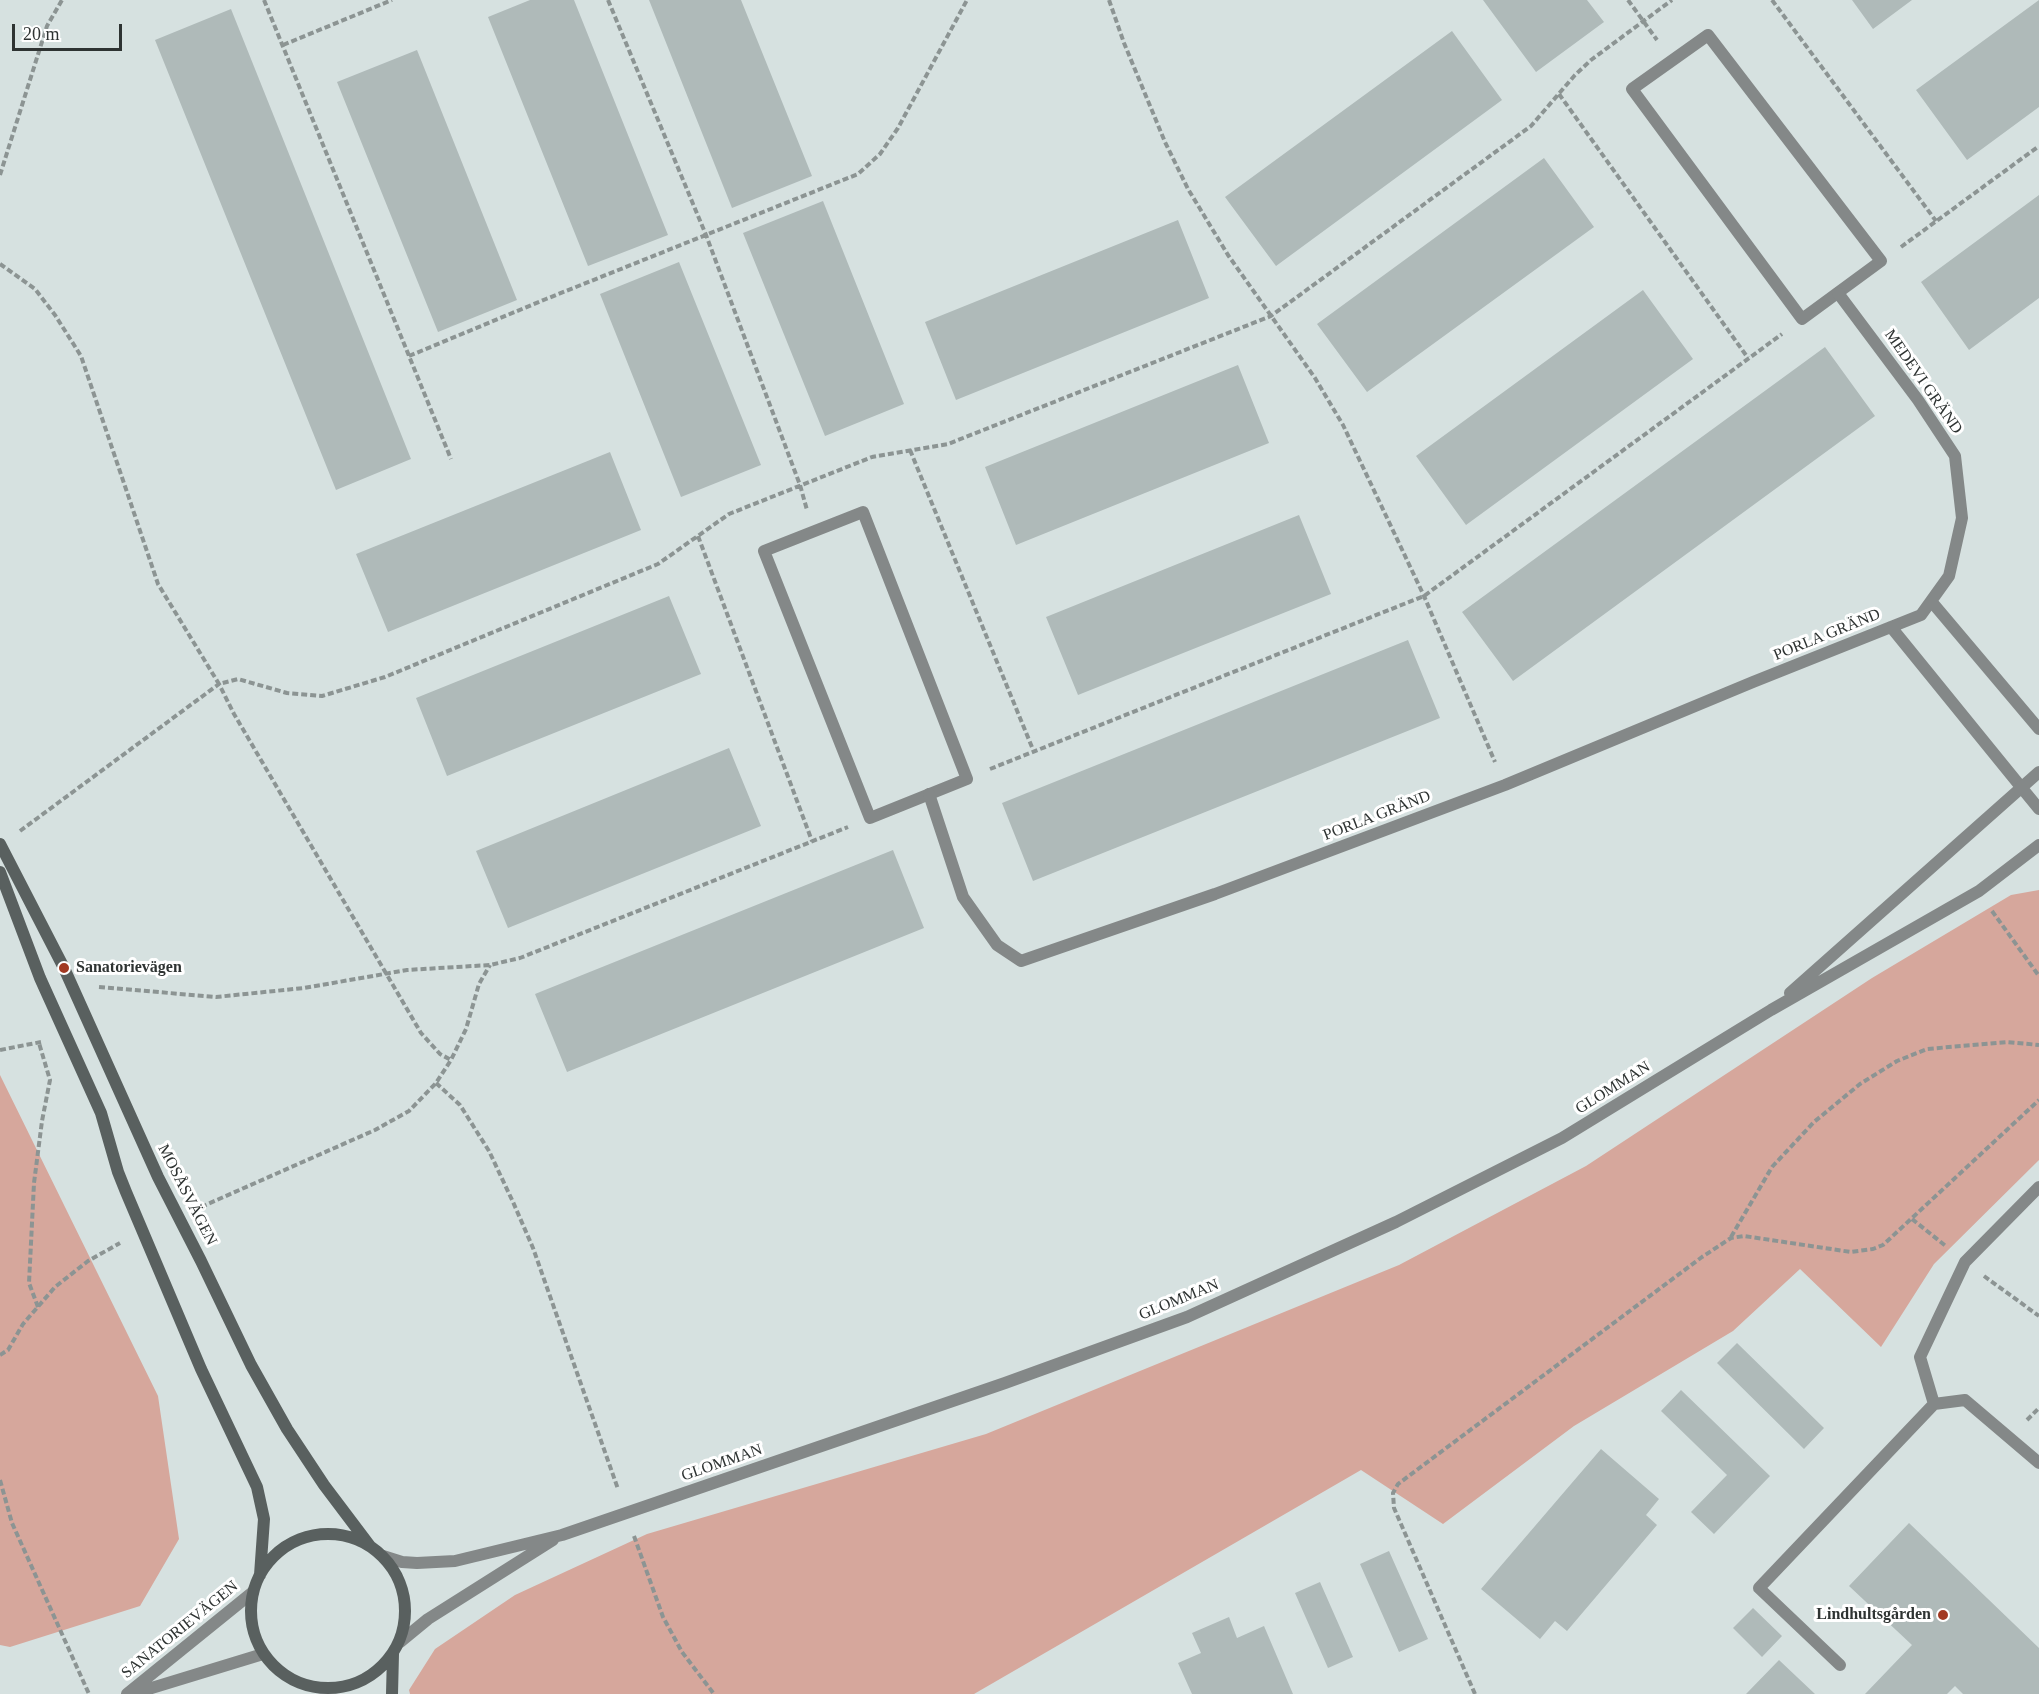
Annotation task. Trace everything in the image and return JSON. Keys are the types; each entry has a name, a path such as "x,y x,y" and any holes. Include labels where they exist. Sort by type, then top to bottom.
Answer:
{"main road":[{"name":"MOSÅSVÄGEN","path":"0,845 64,968 158,1178 251,1365 287,1429 324,1485 370,1546"},
{"path":"0,872 40,978 101,1113 126,1192 201,1370 257,1487 264,1519 260,1575"},
{"path":"284,1675 302,1684 323,1689 343,1687 362,1681 380,1669 393,1654 404,1628 405,1600 394,1569 370,1546 353,1538 336,1534 317,1534 300,1539 284,1548 270,1560 260,1575 253,1592 251,1609 257,1641 263,1654 284,1675 298,1694"},
{"path":"392,1694 393,1654"}],"street":[{"path":"1708,34 1881,261 1802,319 1632,88 1673,60 1708,34"},
{"name":"MEDEVI GRÄND","path":"1838,293 1918,400 1955,456 1962,518 1949,576 1921,615"},
{"path":"863,512 967,779 870,818 764,551 812,531 863,512"},
{"path":"1931,601 2039,729"},
{"name":"PORLA GRÄND","path":"929,794 963,897 997,945 1021,961 1215,894 1505,785 1921,615"},
{"path":"1891,627 2039,809"},
{"name":"GLOMMAN","path":"1771,1010 2039,772"},
{"name":"GLOMMAN","path":"383,1556 402,1562 455,1561 562,1535 1005,1383 1187,1317 1396,1222 1562,1138 1771,1010 1978,891 2039,845"},
{"path":"1934,1404 1920,1357 1965,1262 2039,1187"},
{"path":"1840,1665 1759,1588 1934,1404 1965,1400 2039,1463"},
{"name":"GLOMMAN","path":"400,1642 428,1619 562,1535"},
{"name":"SANATORIEVÄGEN","path":"130,1694 253,1592"},
{"name":"SANATORIEVÄGEN","path":"130,1694 263,1654"}],"path":[{"path":"0,175 47,26 62,0"},
{"path":"264,0 451,459"},
{"path":"283,45 392,0"},
{"path":"608,0 706,235 800,485 812,531"},
{"path":"409,356 546,298 858,174 880,154 898,128 967,0"},
{"path":"1109,0 1156,120 1188,189 1228,255 1314,378 1343,425 1424,596 1505,785"},
{"path":"1628,0 1673,60"},
{"path":"0,845 219,684 238,679 287,693 322,696 385,677 657,564 729,514 800,485 872,457 948,444 1271,316 1531,126 1591,60 1672,0"},
{"path":"1772,0 1936,221"},
{"path":"1559,94 1748,358"},
{"path":"1881,261 2039,146"},
{"path":"0,264 35,288 56,315 81,356 158,584 219,684 234,714 378,957 385,974 398,991 421,1034 440,1054 451,1060"},
{"path":"967,779 1424,596 1802,319"},
{"path":"910,450 1034,752"},
{"path":"698,536 812,841"},
{"path":"93,989 99,987 216,997 304,988 407,970 490,965 520,958 870,818"},
{"path":"194,1210 375,1130 410,1111 436,1083 451,1060 473,1010 479,984 490,965"},
{"path":"0,1050 48,1041"},
{"path":"1731,1238 1772,1167 1807,1130 1860,1084 1897,1061 1927,1049 2007,1042 2039,1045"},
{"path":"38,1307 29,1283 34,1183 50,1080 39,1043"},
{"path":"436,1083 460,1105 489,1151 513,1202 533,1248 620,1494"},
{"path":"1475,1694 1394,1508 1393,1493 1398,1484 1702,1257 1731,1238 1744,1236 1851,1252 1883,1245 2039,1100"},
{"path":"0,1355 8,1350 23,1324 55,1287 88,1261 129,1239"},
{"path":"0,1480 12,1523 89,1694"},
{"path":"631,1528 663,1617 682,1652 714,1694"}],"shaded area":[{"path":"2039,890 2039,1160 1934,1264 1881,1347 1800,1269 1733,1331 1574,1426 1443,1524 1361,1470 974,1694 410,1694 409,1690 435,1649 515,1595 647,1534 986,1434 1399,1265 1586,1166 1872,978 2011,895"},
{"path":"0,1075 158,1396 179,1539 140,1606 10,1647 0,1645"}],"building":[{"path":"530,0 574,0 668,235 588,266 488,17"},
{"path":"649,0 741,0 812,176 732,208"},
{"path":"1483,0 1587,0 1604,22 1536,72"},
{"path":"1852,0 1912,0 1873,29"},
{"path":"2039,0 2039,107 1967,160 1916,90"},
{"path":"231,9 411,459 336,490 155,40"},
{"path":"1452,31 1502,100 1276,266 1225,197"},
{"path":"417,50 517,300 438,332 337,82"},
{"path":"1544,158 1594,227 1367,392 1317,324"},
{"path":"2039,195 2039,298 1969,350 1921,282"},
{"path":"823,201 904,404 825,436 743,233"},
{"path":"1178,220 1209,298 956,400 925,322"},
{"path":"679,262 761,465 681,497 600,294"},
{"path":"1643,290 1693,359 1466,525 1416,456"},
{"path":"1825,347 1875,416 1513,681 1462,612"},
{"path":"1238,365 1269,443 1016,545 985,467"},
{"path":"610,452 641,530 388,632 356,554"},
{"path":"1299,515 1331,594 1078,695 1046,617"},
{"path":"669,596 701,674 447,776 416,698"},
{"path":"1408,640 1440,718 1033,881 1002,803"},
{"path":"729,748 761,826 508,928 476,851"},
{"path":"893,850 924,928 567,1072 535,994"},
{"path":"1737,1343 1824,1428 1804,1449 1717,1363"},
{"path":"1681,1390 1770,1476 1714,1534 1691,1512 1727,1475 1661,1411"},
{"path":"1601,1449 1659,1499 1646,1515 1657,1525 1567,1631 1555,1621 1540,1639 1481,1589"},
{"name":"Lindhultsgården","path":"1909,1523 2039,1648 2039,1694 1963,1694 1955,1686 1947,1694 1865,1694 1912,1645 1849,1586"},
{"path":"1389,1551 1428,1639 1399,1652 1360,1564"},
{"path":"1320,1582 1353,1657 1328,1668 1295,1593"},
{"path":"1753,1608 1782,1636 1762,1657 1733,1628"},
{"path":"1229,1617 1237,1638 1264,1626 1293,1694 1192,1694 1178,1663 1201,1653 1192,1633"},
{"path":"1779,1660 1815,1694 1746,1694"}],"place":[{"name":"Sanatorievägen","path":"64,968"},
{"name":"Lindhultsgården","path":"1943,1615"}]}
